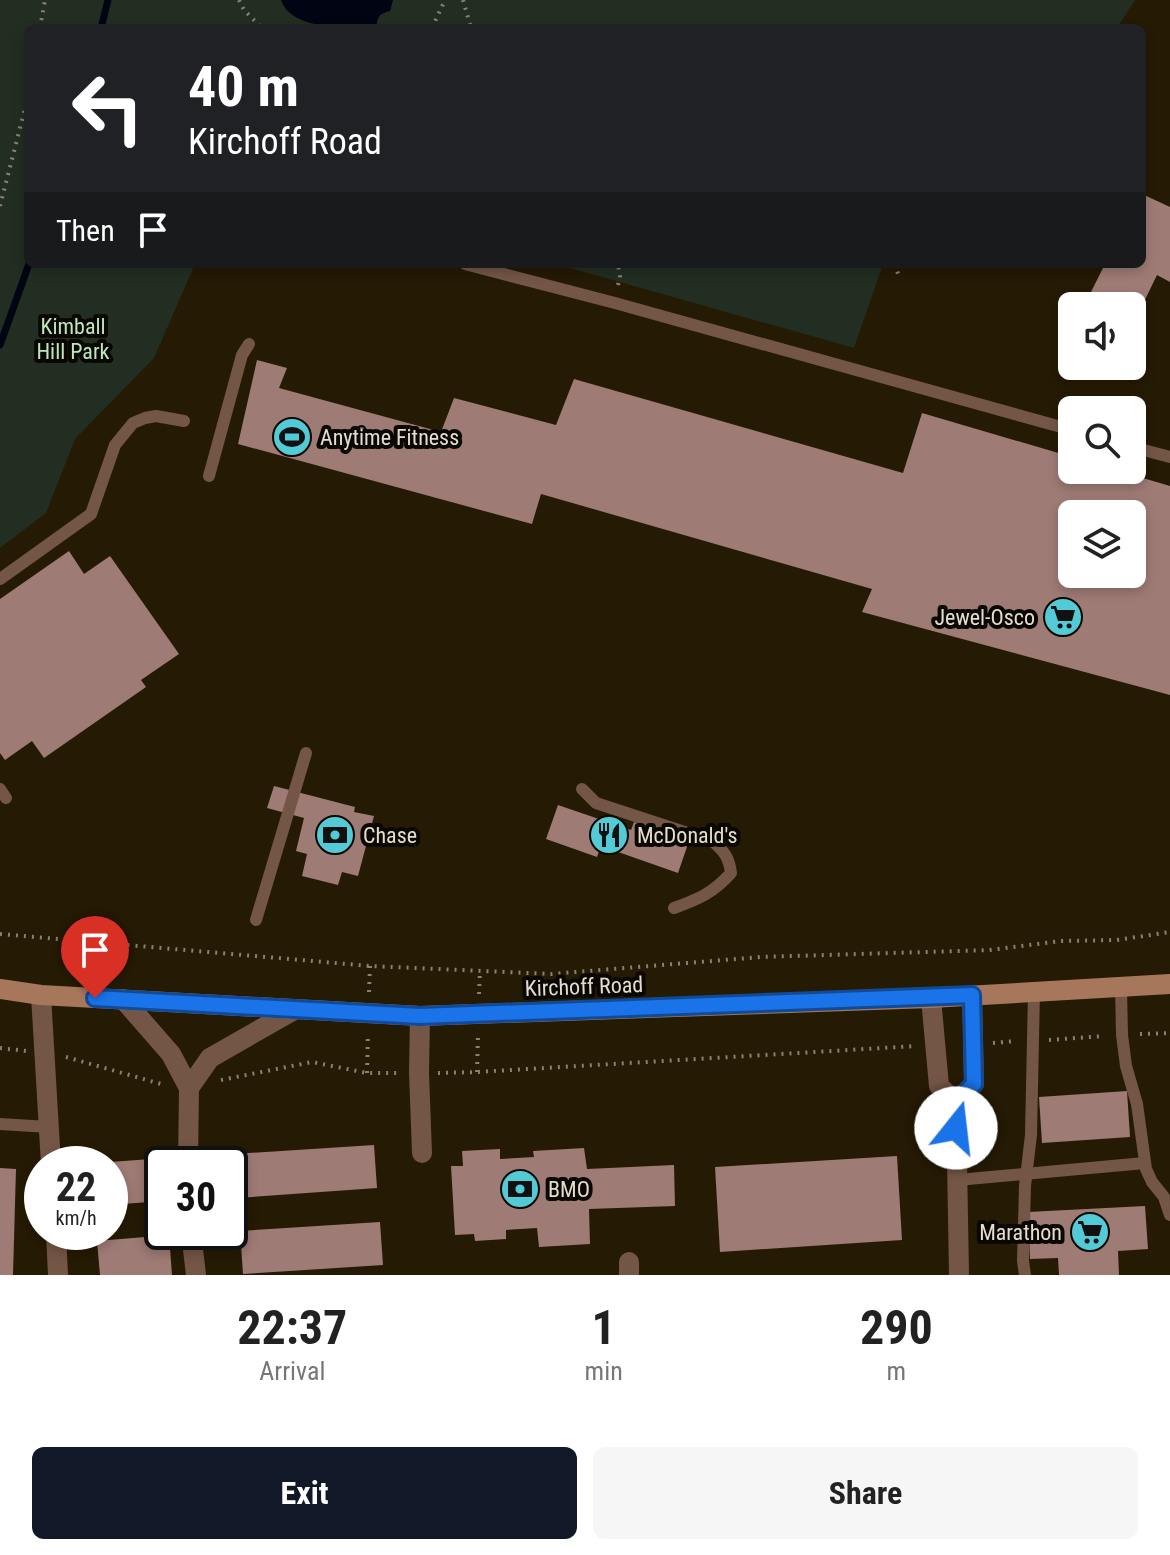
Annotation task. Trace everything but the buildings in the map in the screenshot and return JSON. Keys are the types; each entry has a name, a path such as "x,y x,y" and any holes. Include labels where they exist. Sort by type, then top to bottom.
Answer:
{"main road":[{"name":"Kirchoff Road","path":"0,989 41,995 420,1016 931,998 1170,984"}],"street":[{"path":"41,995 50,1146"},
{"path":"959,1275 956,1102 974,1084 972,995"},
{"path":"931,998 939,1086 956,1102"},
{"path":"123,999 171,1054 189,1088 188,1146"},
{"path":"189,1088 210,1058 294,1010"},
{"path":"420,1016 422,1153"},
{"path":"57,1250 58,1275"},
{"path":"193,1250 196,1275"}],"lane":[{"path":"480,268 1058,426"},
{"path":"209,476 242,355 249,344"},
{"path":"0,579 91,514 115,445 133,423 156,416 184,421"},
{"path":"1146,451 1170,457"},
{"path":"256,920 306,753"},
{"path":"582,789 596,803 712,841 724,851 730,861 731,873 726,879 704,897 674,908"},
{"path":"1121,987 1126,1066 1137,1104 1145,1163 1170,1215"},
{"path":"1025,1275 1025,1186 1031,1135 1034,992"},
{"path":"0,1124 49,1127"},
{"path":"957,1180 1145,1163"}],"path":[{"path":"41,24 45,0"},
{"path":"239,0 258,24"},
{"path":"434,24 445,0"},
{"path":"463,0 470,24"},
{"path":"0,206 24,113"},
{"path":"896,268 899,277"},
{"path":"0,934 370,966 551,974 761,957 989,950 1061,941 1117,940 1170,932"},
{"path":"973,1044 1170,1033"},
{"path":"477,1072 935,1045"}],"green space":[{"name":"Kimball Hill Park","path":"0,0 1135,0 1120,24 24,24 24,268 193,268 154,358 75,439 46,513 0,548"},
{"path":"570,268 882,268 854,348"}],"shaded area":[{"path":"281,0 393,0 390,11 379,16 377,24 316,24 287,10"}],"waterway":[{"path":"102,24 108,0"},
{"path":"0,345 28,268"}],"place":[{"name":"Anytime Fitness","path":"292,437"},
{"name":"Jewel-Osco","path":"1063,617"},
{"name":"Chase","path":"335,835"},
{"name":"McDonald's","path":"609,835"},
{"name":"BMO","path":"520,1189"},
{"name":"Marathon","path":"1090,1232"}],"route":[{"path":"95,998 420,1016 972,995 974,1084 956,1102 956,1128"}]}
